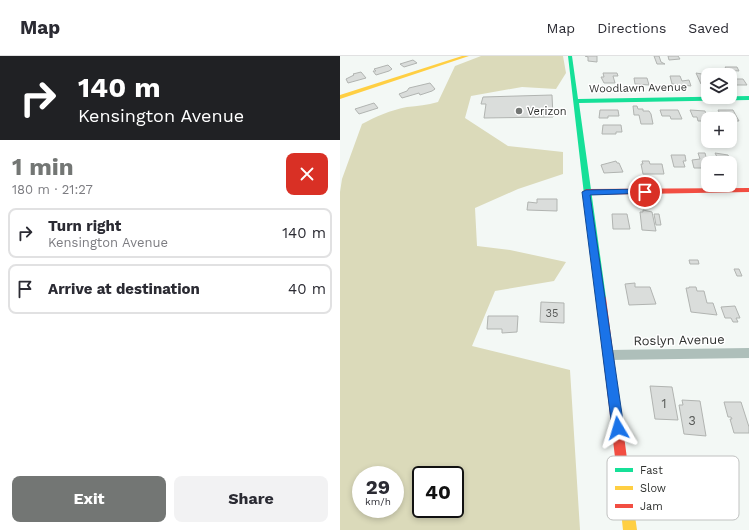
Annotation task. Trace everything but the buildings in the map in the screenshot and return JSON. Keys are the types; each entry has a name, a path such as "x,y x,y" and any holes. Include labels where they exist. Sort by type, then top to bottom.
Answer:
{"street":[{"path":"340,97 467,56"},
{"path":"570,56 586,192 610,354 622,456"},
{"name":"Woodlawn Avenue","path":"575,100 749,98"},
{"path":"586,192 749,190"},
{"name":"Roslyn Avenue","path":"610,354 749,353"},
{"path":"629,520 630,530"}],"green space":[{"path":"481,56 563,56 566,73 556,89 522,87 471,96 465,118 508,146 563,152 563,174 518,189 475,208 477,246 510,250 566,262 554,281 495,291 472,346 570,370 580,530 340,530 340,192 342,179 362,124 395,110 438,102 455,66"}],"traffic: fast":[{"path":"570,56 601,298"},
{"path":"575,101 749,98"}],"traffic: slow":[{"path":"340,97 467,56"},
{"path":"629,520 630,530"}],"traffic: jam":[{"path":"586,192 749,190"},
{"path":"601,298 621,456"}],"place":[{"name":"Verizon","path":"519,111"}],"route":[{"path":"618,428 610,354 586,192 645,192"}]}
